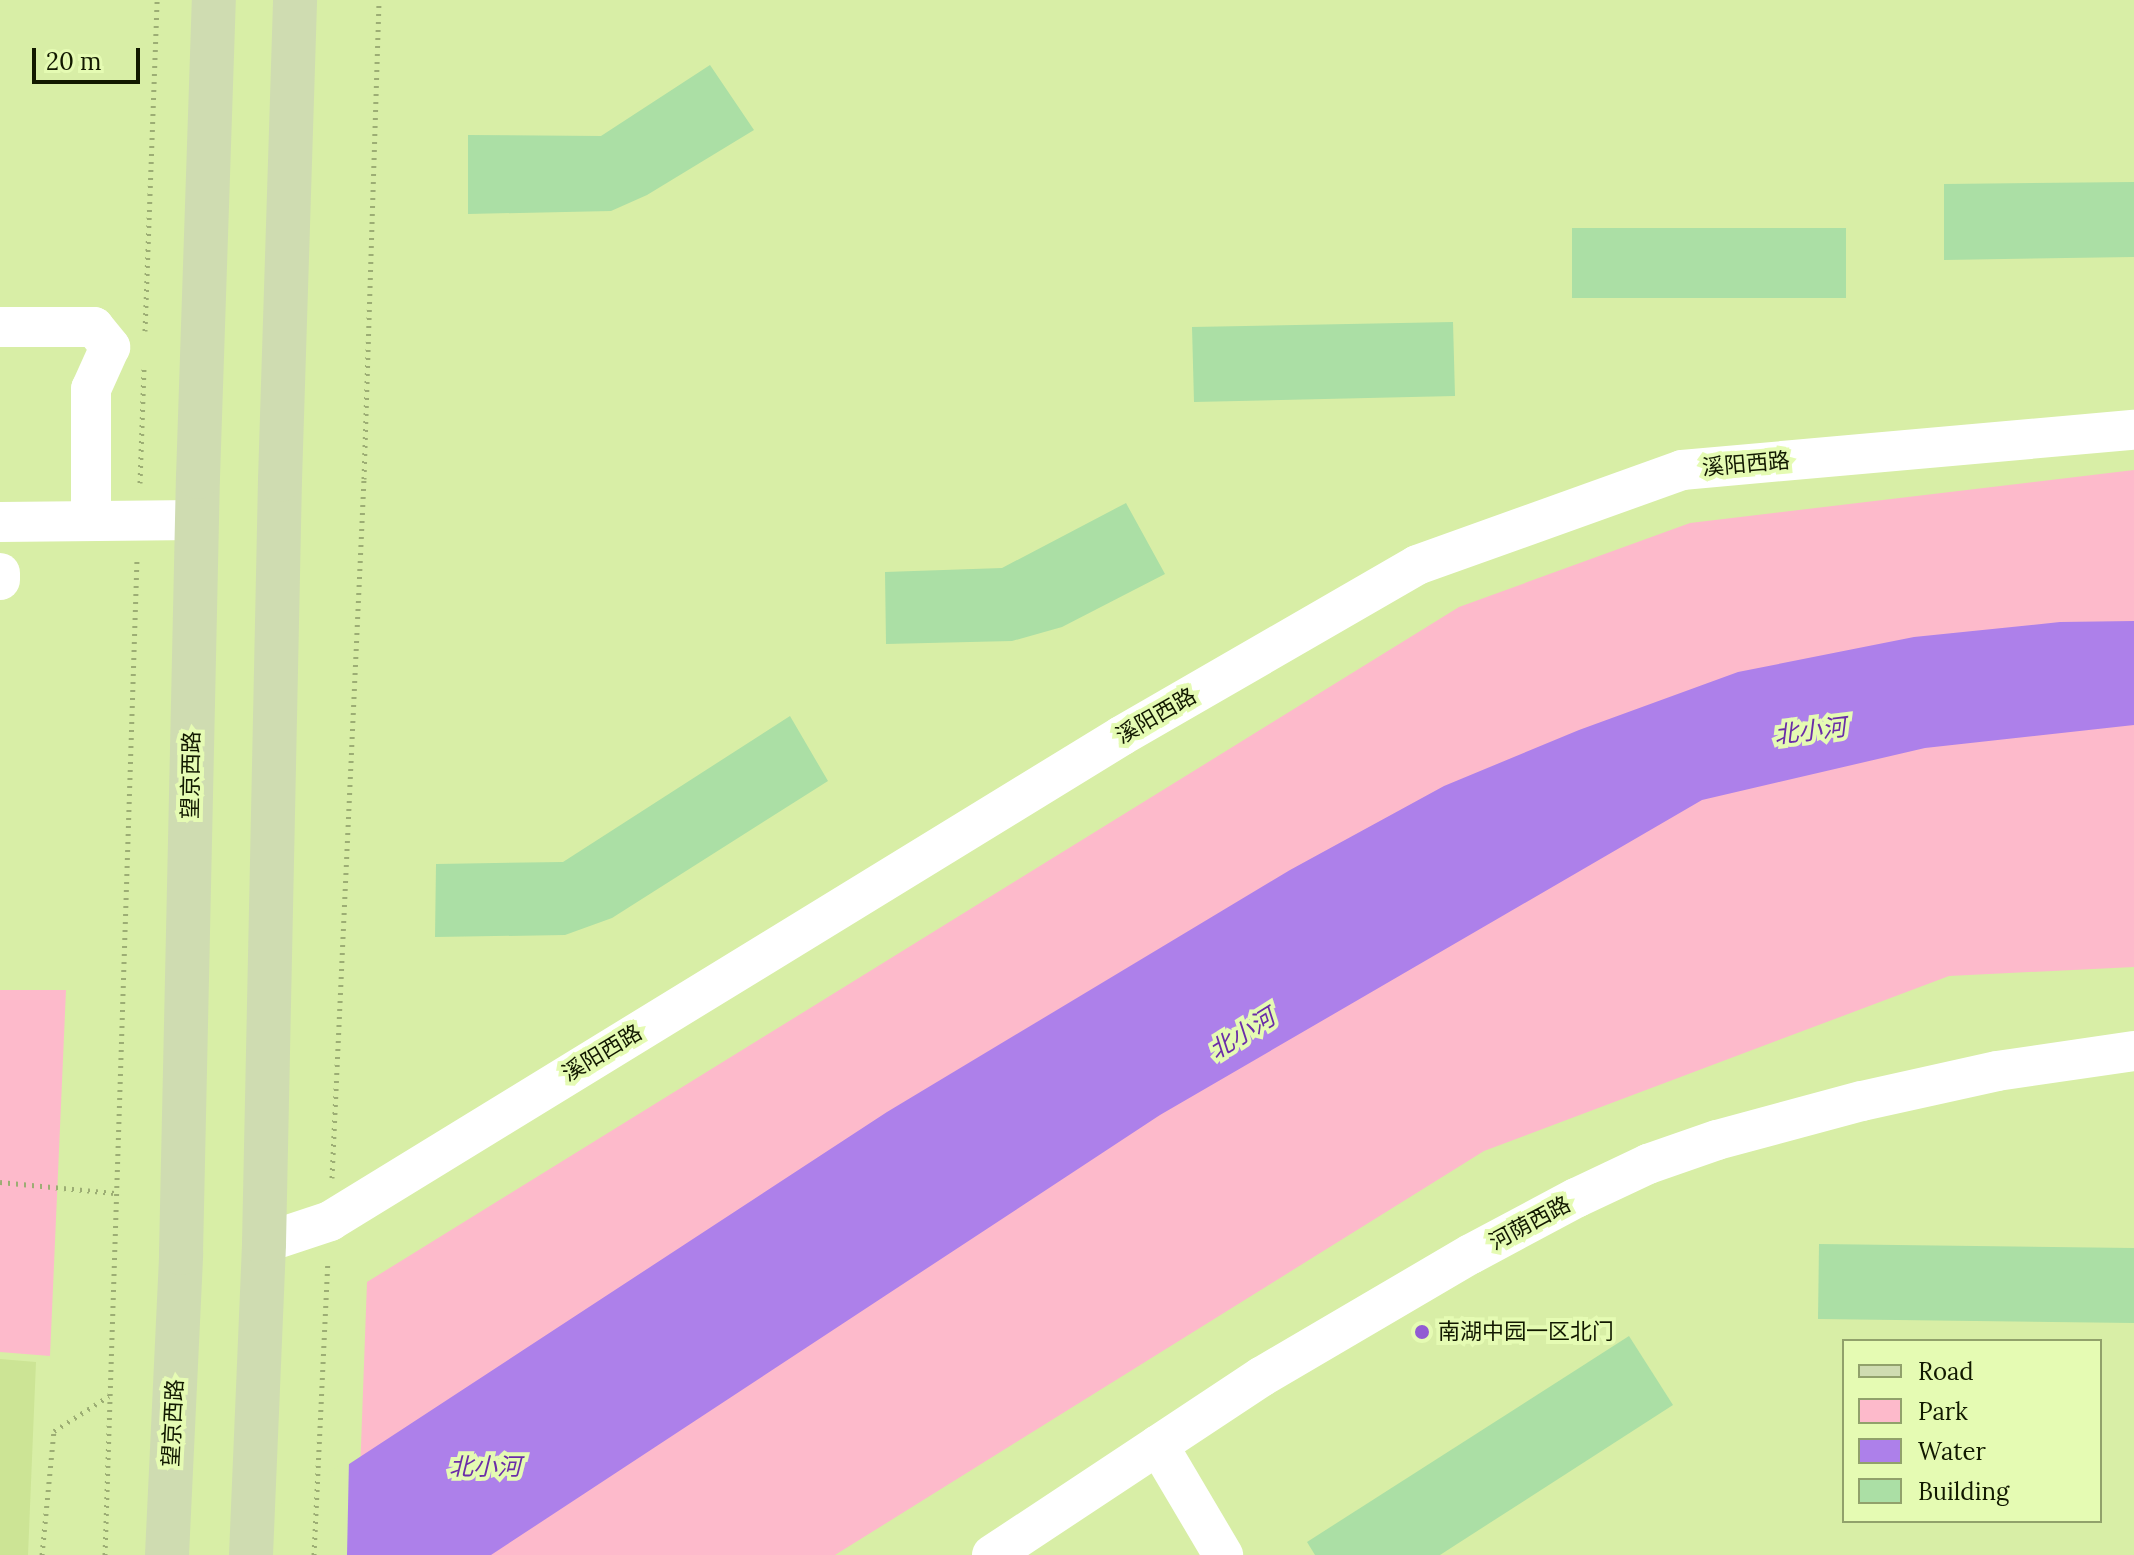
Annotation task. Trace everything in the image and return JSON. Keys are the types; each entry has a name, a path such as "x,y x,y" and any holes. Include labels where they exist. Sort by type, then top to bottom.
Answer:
{"main road":[{"name":"望京西路","path":"167,1552 181,1253 197,520 214,0"},
{"path":"251,1555 264,1243 279,496 295,0"}],"street":[{"path":"0,327 94,327 110,347 91,389 91,521"},
{"name":"溪阳西路","path":"264,1243 330,1221 1121,736 1417,565 1682,470 2134,430"},
{"path":"0,522 197,520"},
{"path":"0,573 0,580"},
{"name":"河荫西路","path":"992,1555 1261,1377 1471,1254 1648,1164 1717,1140 1862,1101 1997,1071 2134,1051"},
{"path":"1158,1445 1223,1555"}],"path":[{"path":"145,347 157,0"},
{"path":"314,1555 364,479 379,0"},
{"path":"105,1555 114,1193 144,363"},
{"path":"0,1182 114,1193"},
{"path":"42,1555 54,1431 110,1396"}],"shaded area":[{"path":"0,1359 36,1362 28,1555 0,1555"}],"green space":[{"path":"2134,470 2134,967 1949,976 1484,1151 835,1555 357,1555 367,1282 1459,607 1690,523"},
{"path":"0,990 66,990 50,1356 0,1352"}],"water":[{"name":"北小河","path":"2134,621 2134,725 1925,748 1702,800 1160,1115 491,1555 210,1555 887,1112 1290,870 1444,786 1579,730 1738,672 1914,637 2060,622"}],"pier":[{"path":"349,1459 347,1555 206,1555 208,1552"}],"building":[{"path":"710,65 754,130 647,195 611,211 468,214 468,135 601,136"},
{"path":"2134,182 2134,257 1944,260 1944,184"},
{"path":"1572,228 1846,228 1846,298 1572,298"},
{"path":"1453,322 1455,396 1194,402 1192,327"},
{"path":"1126,503 1165,574 1062,627 1012,641 886,644 885,572 1002,568"},
{"path":"790,716 828,781 612,918 565,935 435,937 436,864 563,862"},
{"path":"1819,1244 2134,1248 2134,1323 1818,1319"},
{"path":"1629,1336 1673,1405 1440,1555 1315,1555 1307,1542"}],"place":[{"name":"南湖中园一区北门","path":"1422,1332"}]}
